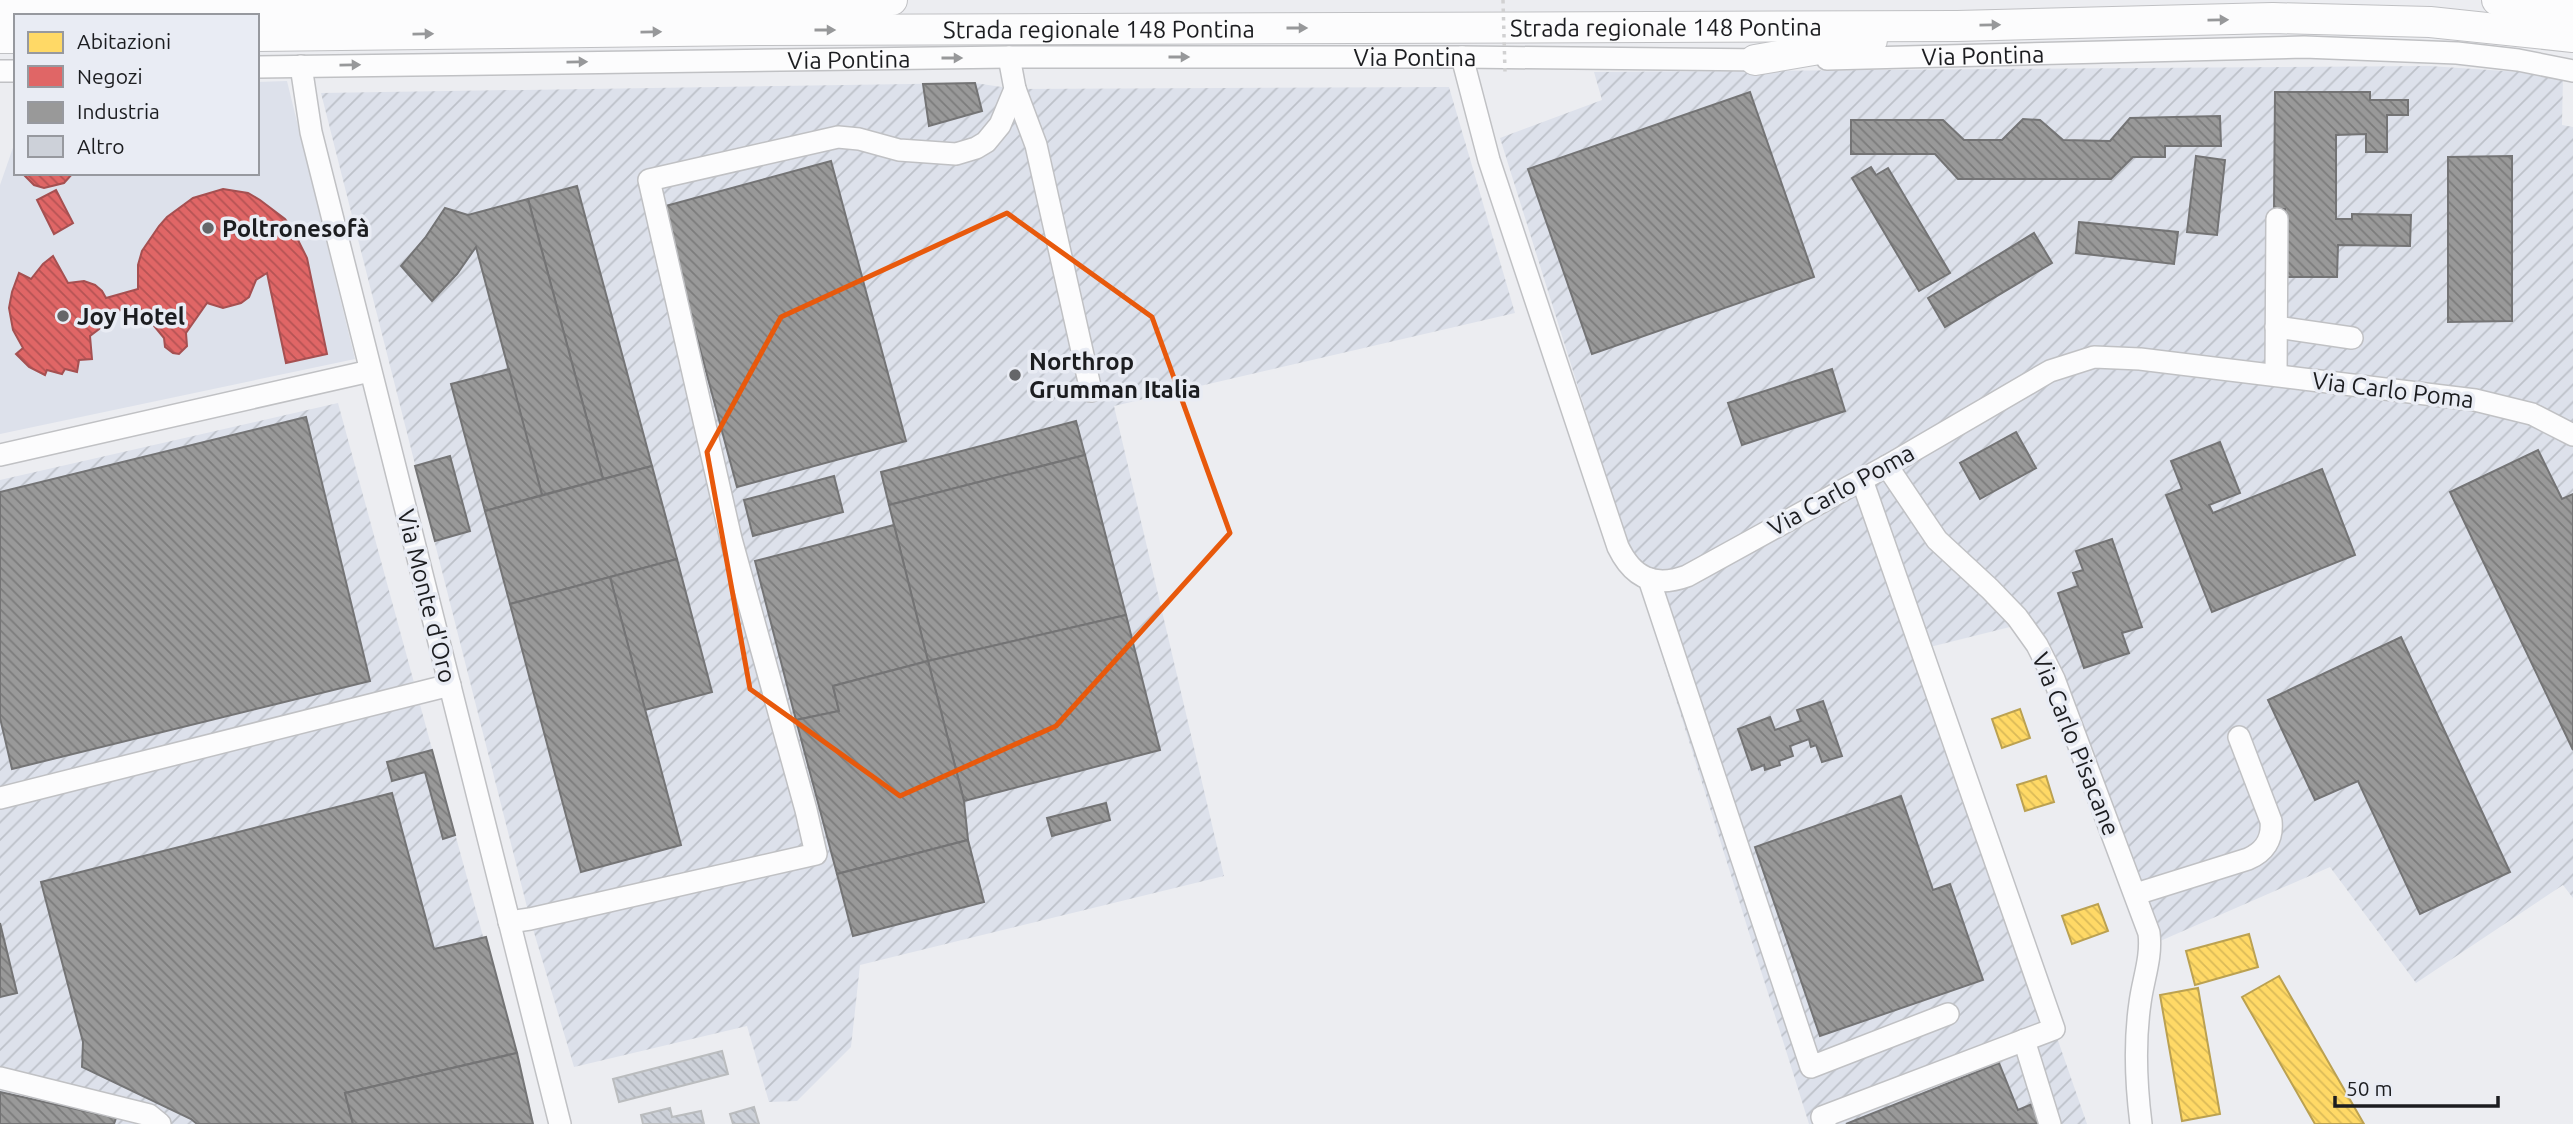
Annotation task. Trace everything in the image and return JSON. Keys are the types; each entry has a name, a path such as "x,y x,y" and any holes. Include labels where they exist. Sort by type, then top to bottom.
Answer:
{"highway":[{"path":"0,12 892,0"},
{"path":"2497,0 2573,9"},
{"name":"Strada regionale 148 Pontina","path":"757,30 1957,26 2273,18 2430,22 2573,37"},
{"path":"1755,60 1957,26"},
{"name":"Via Pontina","path":"259,36 757,30"}],"street":[{"name":"Via Pontina","path":"259,67 1009,57 1755,60 2304,47 2457,53 2518,60 2573,71"},
{"path":"1009,57 1015,89 1036,145 1091,391"},
{"path":"1462,57 1489,160 1618,547 1630,565 1649,579 1811,1067 1948,1014"},
{"name":"Via Monte d'Oro","path":"301,66 311,132 560,1124"},
{"path":"509,922 816,854 731,539 649,180 838,137 859,139 899,150 945,154 967,152 986,142 1000,125 1015,89"},
{"path":"2276,375 2277,219"},
{"path":"2277,327 2352,338"},
{"name":"Via Carlo Poma","path":"1649,579 1672,581 1687,576 1887,466 2028,382 2085,359 2127,357 2504,406 2544,418 2573,435"},
{"path":"0,455 370,371"},
{"name":"Via Carlo Pisacane","path":"1887,466 1937,540 1998,597 2037,645 2054,679 2147,922 2151,945 2149,965 2141,992 2137,1038 2137,1093 2141,1124"},
{"path":"1825,1124 1822,1117 2054,1029 1862,480"},
{"path":"0,798 450,685"},
{"path":"2136,894 2248,859 2265,847 2271,833 2271,821 2239,737"},
{"path":"2024,1040 2050,1124"},
{"path":"0,1078 149,1115 160,1124"}],"path":[{"path":"1503,0 1505,72"}],"highlighted area":[{"path":"1007,213 1152,317 1230,533 1056,726 900,796 750,689 707,452 781,317"}],"shaded area":[{"path":"2429,66 2563,75 2562,125 2573,127 2573,898 2563,885 2416,983 2330,867 2151,945 2022,624 1922,649 2087,1124 1809,1124 1500,138 1602,100 1594,72"},
{"path":"287,81 355,359 0,434 0,185 14,145 14,175 259,175 259,82"},
{"path":"975,83 1015,89 1449,87 1515,313 1114,406 1224,876 860,965 851,1047 797,1101 769,1102 747,1026 574,1067 530,919 321,93"},
{"path":"338,403 534,1124 0,1124 0,480"}],"building: Abitazioni":[{"path":"2020,709 2030,738 2002,748 1992,719"},
{"path":"2046,776 2054,802 2025,811 2017,785"},
{"path":"2098,904 2108,931 2072,944 2062,916"},
{"path":"2249,934 2258,967 2195,985 2186,951"},
{"path":"2279,976 2364,1124 2315,1124 2242,997"},
{"path":"2198,988 2220,1114 2182,1121 2160,995"}],"building: Negozi":[{"path":"24,175 71,175 64,183 44,188 34,185"},
{"path":"223,189 248,193 260,200 285,219 293,230 307,258 327,354 286,363 267,273 256,280 249,297 241,303 223,308 207,303 186,333 187,346 179,354 165,347 164,338 137,305 108,314 103,326 90,336 92,359 79,360 77,372 65,369 62,374 47,370 45,375 29,367 16,354 23,348 13,330 9,308 19,273 31,279 53,256 68,283 84,281 95,285 106,298 138,289 138,265 142,251 159,226 193,198"},
{"path":"56,190 73,223 54,234 37,200"}],"building: Industria":[{"path":"975,83 982,111 929,126 923,84"},
{"path":"1750,92 1814,277 1592,354 1528,169"},
{"path":"2275,92 2370,92 2370,100 2408,100 2408,115 2387,115 2387,152 2366,152 2366,134 2336,135 2336,219 2352,219 2352,214 2411,215 2410,246 2338,245 2337,277 2284,277 2285,209 2274,209"},
{"path":"2220,116 2221,146 2165,146 2165,157 2133,157 2111,179 1958,179 1935,154 1851,154 1851,120 1943,120 1964,140 2002,140 2023,119 2040,120 2063,140 2110,141 2130,118"},
{"path":"2196,156 2225,160 2217,235 2187,232"},
{"path":"2512,156 2512,321 2448,322 2448,157"},
{"path":"831,161 906,441 737,487 662,207"},
{"path":"1871,167 1876,175 1888,168 1950,273 1919,291 1852,178"},
{"path":"577,186 652,466 603,479 528,199"},
{"path":"528,199 603,479 542,495 476,247 457,274 432,301 401,266 425,238 445,208 468,215"},
{"path":"2079,222 2178,232 2174,264 2076,253"},
{"path":"2034,233 2052,263 1945,327 1928,298"},
{"path":"509,369 542,495 485,511 451,384"},
{"path":"1832,369 1845,411 1742,445 1728,403"},
{"path":"306,417 370,681 12,769 0,718 0,492"},
{"path":"1076,421 1085,455 889,505 881,472"},
{"path":"2016,432 2036,468 1980,499 1960,463"},
{"path":"2220,442 2240,493 2209,505 2213,513 2322,469 2355,555 2212,612 2166,495 2182,489 2171,461"},
{"path":"2538,450 2562,499 2573,494 2573,750 2450,492"},
{"path":"1085,455 1126,615 928,661 889,505"},
{"path":"450,456 470,531 435,541 415,466"},
{"path":"652,466 677,559 510,604 485,511"},
{"path":"834,476 843,512 753,536 744,500"},
{"path":"894,525 928,661 833,686 839,711 796,720 755,561"},
{"path":"2112,539 2142,627 2122,633 2129,653 2084,668 2058,593 2078,586 2073,573 2083,570 2076,551"},
{"path":"677,559 712,692 645,710 610,577"},
{"path":"610,577 681,845 581,872 510,604"},
{"path":"1126,615 1160,750 964,801 928,661"},
{"path":"2401,637 2510,872 2420,914 2358,781 2315,800 2268,700"},
{"path":"928,661 964,801 968,840 837,874 796,720 839,711 833,686"},
{"path":"1823,701 1842,756 1822,762 1816,745 1811,747 1809,739 1790,746 1793,756 1779,761 1780,765 1765,770 1764,765 1752,770 1738,729 1770,717 1775,730 1801,721 1797,710"},
{"path":"432,750 455,835 443,839 425,772 392,781 387,762"},
{"path":"392,793 434,949 486,937 517,1053 345,1093 353,1124 197,1124 82,1067 83,1042 41,882"},
{"path":"1901,796 1933,890 1950,884 1983,980 1820,1036 1755,847"},
{"path":"1106,803 1110,820 1052,836 1047,818"},
{"path":"968,840 984,902 853,936 837,874"},
{"path":"0,923 17,993 0,997"},
{"path":"517,1053 533,1124 353,1124 345,1093"},
{"path":"1999,1063 2018,1110 2032,1104 2040,1124 1846,1124"},
{"path":"0,1092 116,1118 114,1124 0,1124"}],"building: Altro":[{"path":"722,1051 728,1074 619,1102 613,1079"},
{"path":"754,1107 759,1124 733,1124 730,1114"},
{"path":"670,1108 672,1117 701,1111 704,1124 643,1124 641,1115"}],"place":[{"name":"Poltronesofà","path":"208,228"},
{"name":"Joy Hotel","path":"63,316"},
{"name":"Northrop Grumman Italia","path":"1015,375"}]}
